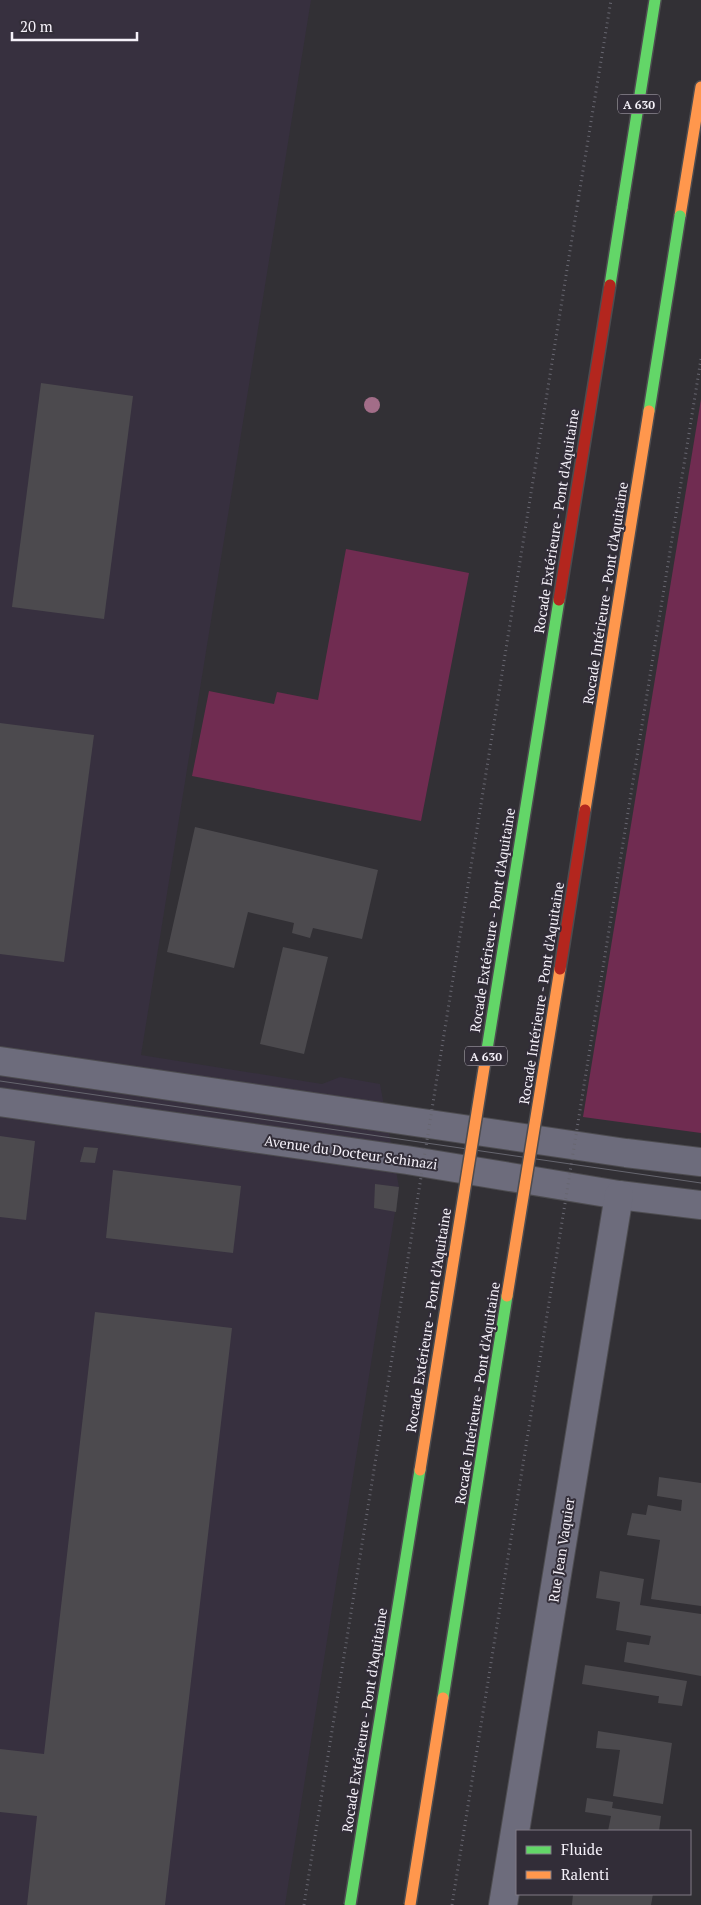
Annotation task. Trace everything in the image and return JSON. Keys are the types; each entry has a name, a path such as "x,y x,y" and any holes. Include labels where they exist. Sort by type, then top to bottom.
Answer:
{"highway":[{"name":"Rocade Extérieure - Pont d'Aquitaine","path":"350,1905 655,0"},
{"name":"Rocade Intérieure - Pont d'Aquitaine","path":"410,1905 701,86"}],"street":[{"path":"0,1060 616,1152 701,1162"},
{"name":"Avenue du Docteur Schinazi","path":"0,1102 701,1205"},
{"name":"Rue Jean Vaquier","path":"503,1905 619,1194"}],"path":[{"path":"304,1905 611,0"},
{"path":"452,1905 701,358"}],"shaded area":[{"path":"0,0 311,0 141,1055 322,1084 340,1077 380,1084 399,1187 285,1905 0,1905"},
{"path":"701,399 701,1133 583,1117"},
{"path":"346,549 469,573 421,821 192,776 209,691 274,704 277,692 318,700"}],"building":[{"path":"41,383 133,396 104,619 12,607"},
{"path":"0,723 94,735 64,962 0,954"},
{"path":"195,827 378,870 362,939 313,928 310,938 292,933 294,923 248,912 234,968 167,952"},
{"path":"283,947 328,957 304,1054 260,1044"},
{"path":"0,1136 35,1141 26,1220 0,1217"},
{"path":"84,1147 98,1148 95,1163 80,1162"},
{"path":"113,1170 241,1186 233,1253 106,1238"},
{"path":"375,1184 399,1187 396,1212 374,1208"},
{"path":"95,1312 232,1328 165,1905 27,1905 37,1816 0,1812 0,1749 44,1754"},
{"path":"659,1477 701,1483 701,1606 651,1599 660,1540 627,1535 632,1513 646,1515 648,1505 681,1511 682,1500 657,1496"},
{"path":"600,1571 644,1579 640,1605 701,1614 701,1676 624,1662 627,1642 649,1645 651,1636 616,1630 620,1602 596,1598"},
{"path":"585,1665 687,1681 682,1706 658,1703 659,1696 582,1684"},
{"path":"598,1731 672,1743 663,1804 613,1796 620,1750 596,1748"},
{"path":"587,1798 613,1802 612,1808 661,1816 659,1830 608,1830 611,1816 585,1812"},
{"path":"573,1895 653,1895 651,1905 572,1905"}],"tram line":[{"path":"0,1081 701,1183"}],"traffic: fast":[{"path":"622,208 655,0"},
{"path":"610,285 622,208"},
{"path":"649,411 680,216"},
{"path":"485,1062 559,600"},
{"path":"443,1698 507,1296"},
{"path":"350,1905 420,1470"}],"traffic: slow":[{"path":"680,216 701,87"},
{"path":"585,810 649,411"},
{"path":"507,1296 560,969"},
{"path":"420,1470 485,1062"},
{"path":"410,1905 443,1698"}],"traffic: jam":[{"path":"559,600 610,285"},
{"path":"560,969 585,810"}]}
